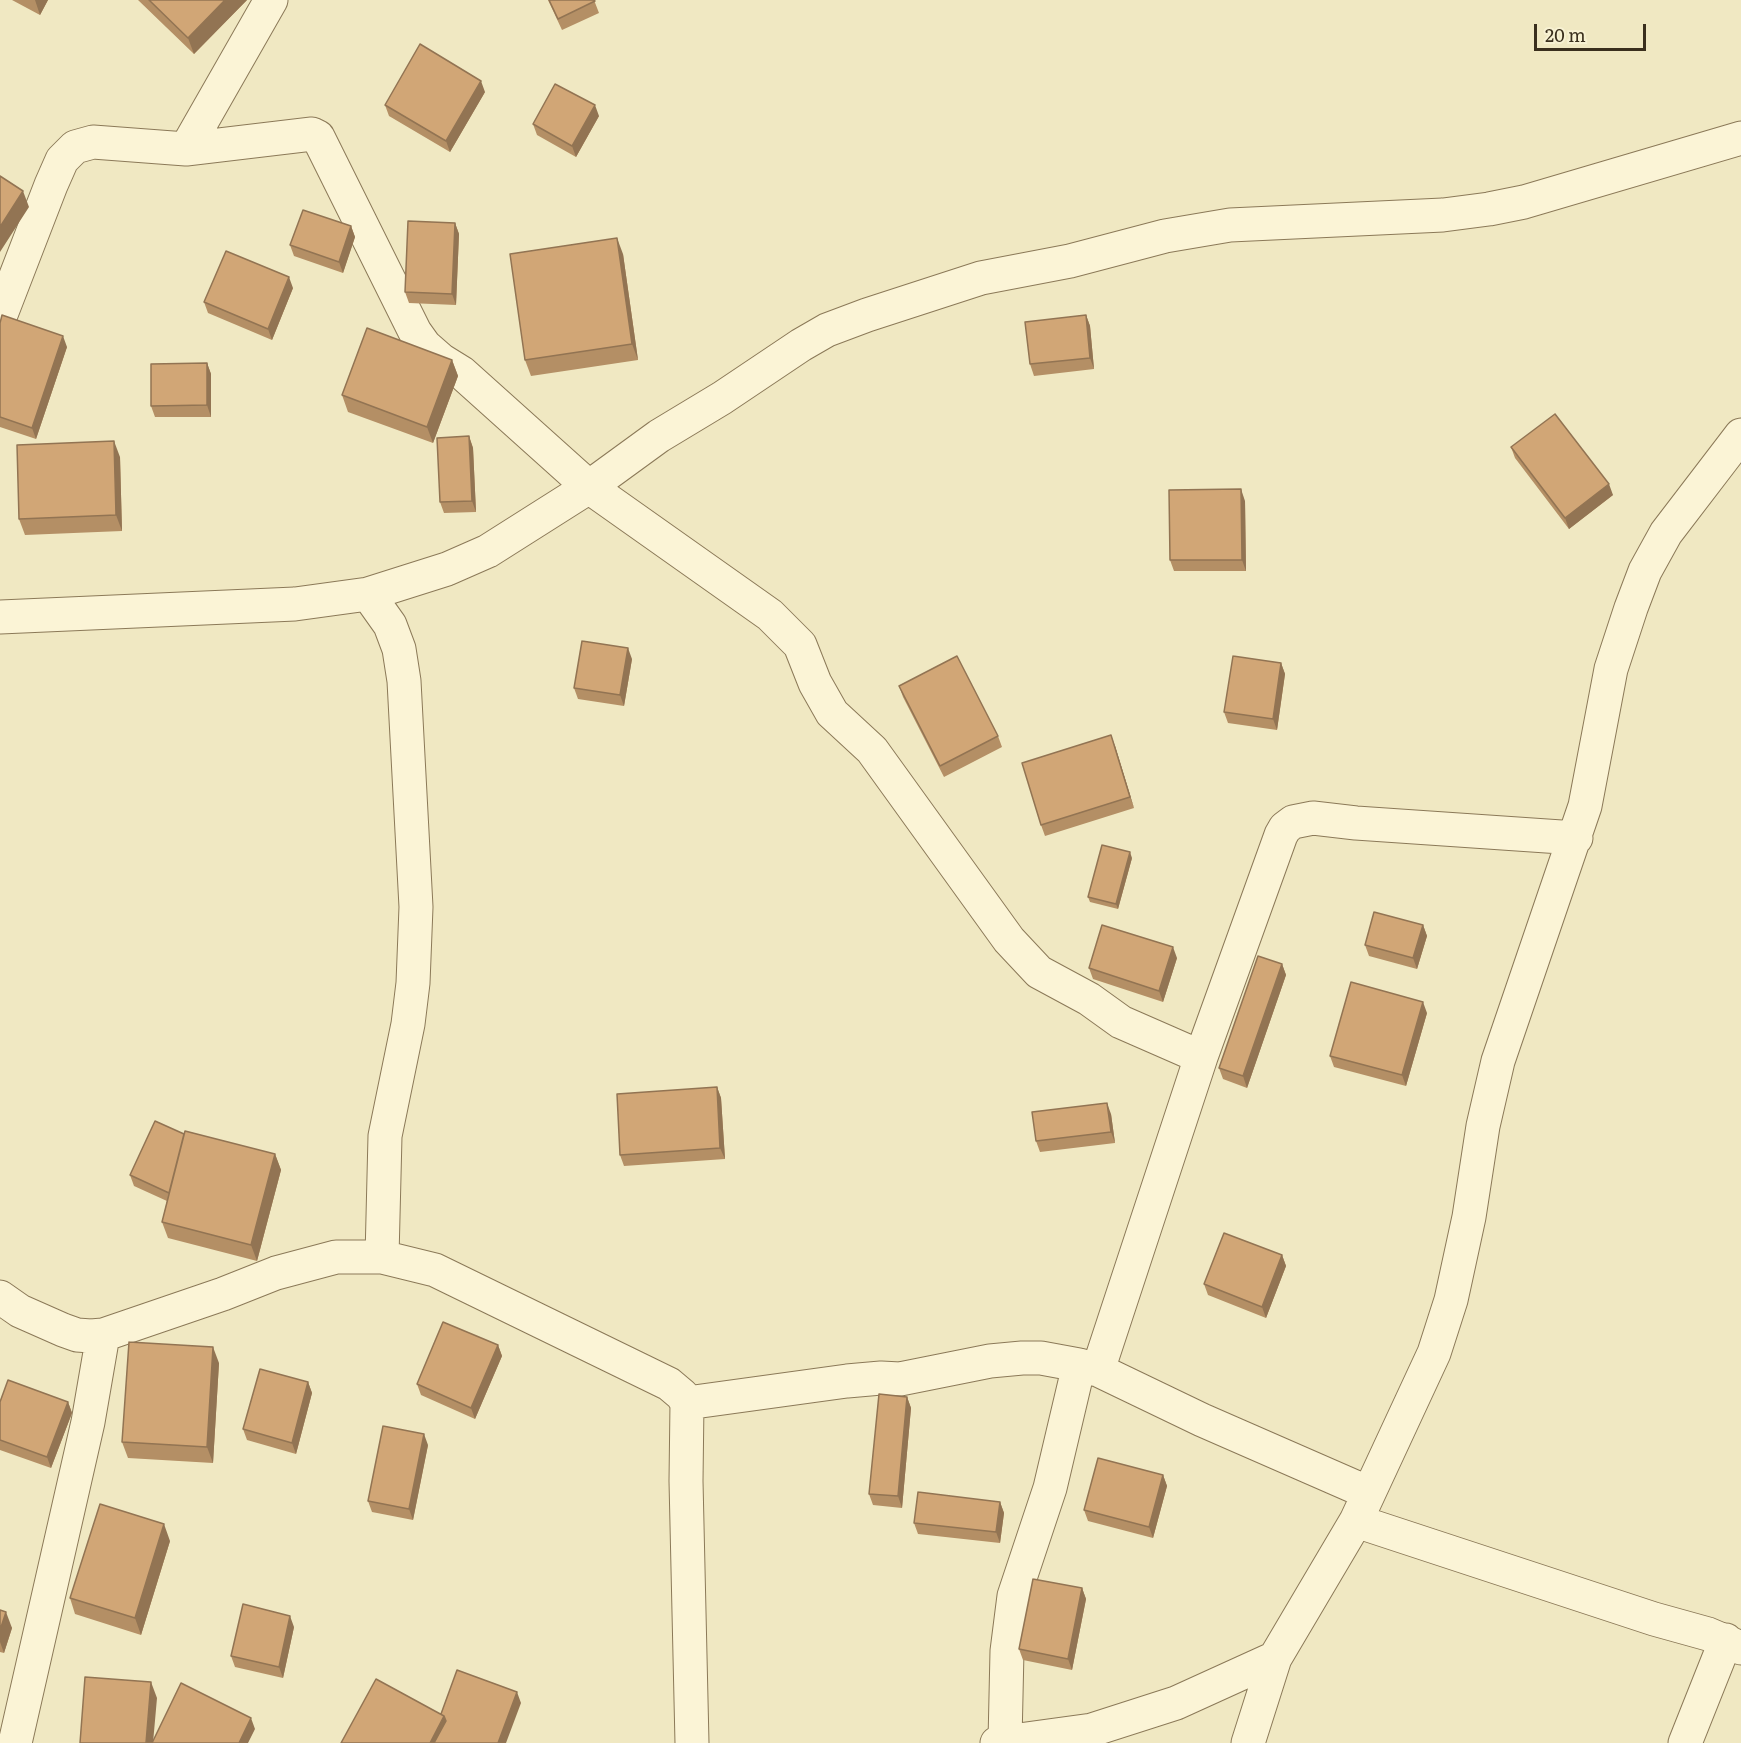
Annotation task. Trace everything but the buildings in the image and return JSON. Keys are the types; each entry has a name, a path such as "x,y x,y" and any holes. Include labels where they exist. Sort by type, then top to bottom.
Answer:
{"street":[{"path":"186,149 271,0"},
{"path":"0,317 51,184 62,160 75,147 93,142 186,149 312,134 318,137 415,332 425,346 441,360 462,373 590,487 770,615 800,645 815,683 832,713 872,750 1009,940 1039,972 1089,999 1120,1022 1200,1057"},
{"path":"0,617 295,604 368,594 447,569 488,551 590,487 659,436 827,330 867,315 981,278 1070,261 1165,236 1230,225 1443,215 1524,202 1741,138"},
{"path":"1248,1743 1275,1658 1362,1507 1434,1353 1451,1300 1469,1217 1483,1126 1498,1061 1576,838 1585,806 1611,669 1631,608 1645,571 1665,533 1741,435"},
{"path":"368,594 390,625 399,649 404,681 416,907 413,983 408,1024 385,1136 382,1257"},
{"path":"1275,1658 1176,1703 1092,1730 1001,1742 1007,1651 1014,1596 1088,1367 1285,828 1293,822 1313,818 1576,838"},
{"path":"0,1297 20,1311 63,1330 77,1335 103,1335 223,1294 276,1273 336,1257 382,1257 435,1270 669,1384 682,1395 687,1403 686,1481 692,1743"},
{"path":"15,1743 88,1422 103,1335"},
{"path":"687,1403 846,1381 900,1379 990,1360 1041,1358 1088,1367 1202,1420 1362,1507 1654,1619 1734,1644 1685,1743"}]}
